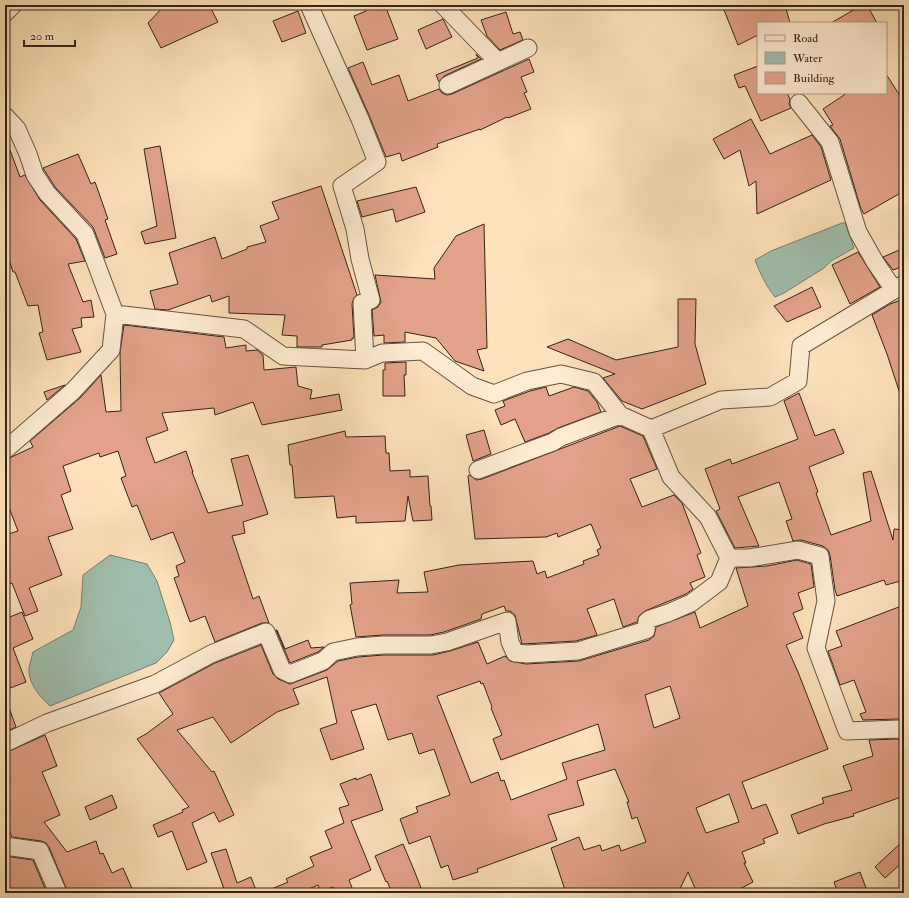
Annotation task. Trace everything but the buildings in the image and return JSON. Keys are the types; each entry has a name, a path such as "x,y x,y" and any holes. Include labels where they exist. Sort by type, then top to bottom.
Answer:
{"street":[{"path":"5,13 13,5"},
{"path":"309,5 360,119 377,162 342,186 355,230 360,259 371,300 362,303 365,360"},
{"path":"443,5 498,62"},
{"path":"448,85 528,48"},
{"path":"651,429 720,400 770,397 798,381 802,346 899,287 875,262 858,232 830,142 799,103"},
{"path":"5,116 17,129 35,175 47,193 85,234 115,314 111,350 73,391 5,450"},
{"path":"5,743 47,723 155,684 211,654 266,632 282,670 290,674 323,661 333,652 357,647 383,645 432,645 447,642 507,621 510,642 515,653 527,654 578,651 646,630 647,621 650,619 692,603 719,582 729,558 708,517 671,477 651,429 620,415 594,382 560,374 527,381 494,394 472,386 423,351 382,353 365,360 283,356 244,329 115,314"},
{"path":"478,470 620,415"},
{"path":"729,558 749,558 798,550 820,556 826,601 816,648 847,731 898,729 904,731"},
{"path":"5,846 40,852 58,893"}],"water":[{"path":"845,223 854,248 831,261 824,268 784,293 775,297 755,260 771,251"},
{"path":"110,555 147,564 157,581 174,640 167,652 156,663 50,706 39,694 30,679 29,668 33,652 73,630 81,607 83,575"}]}
